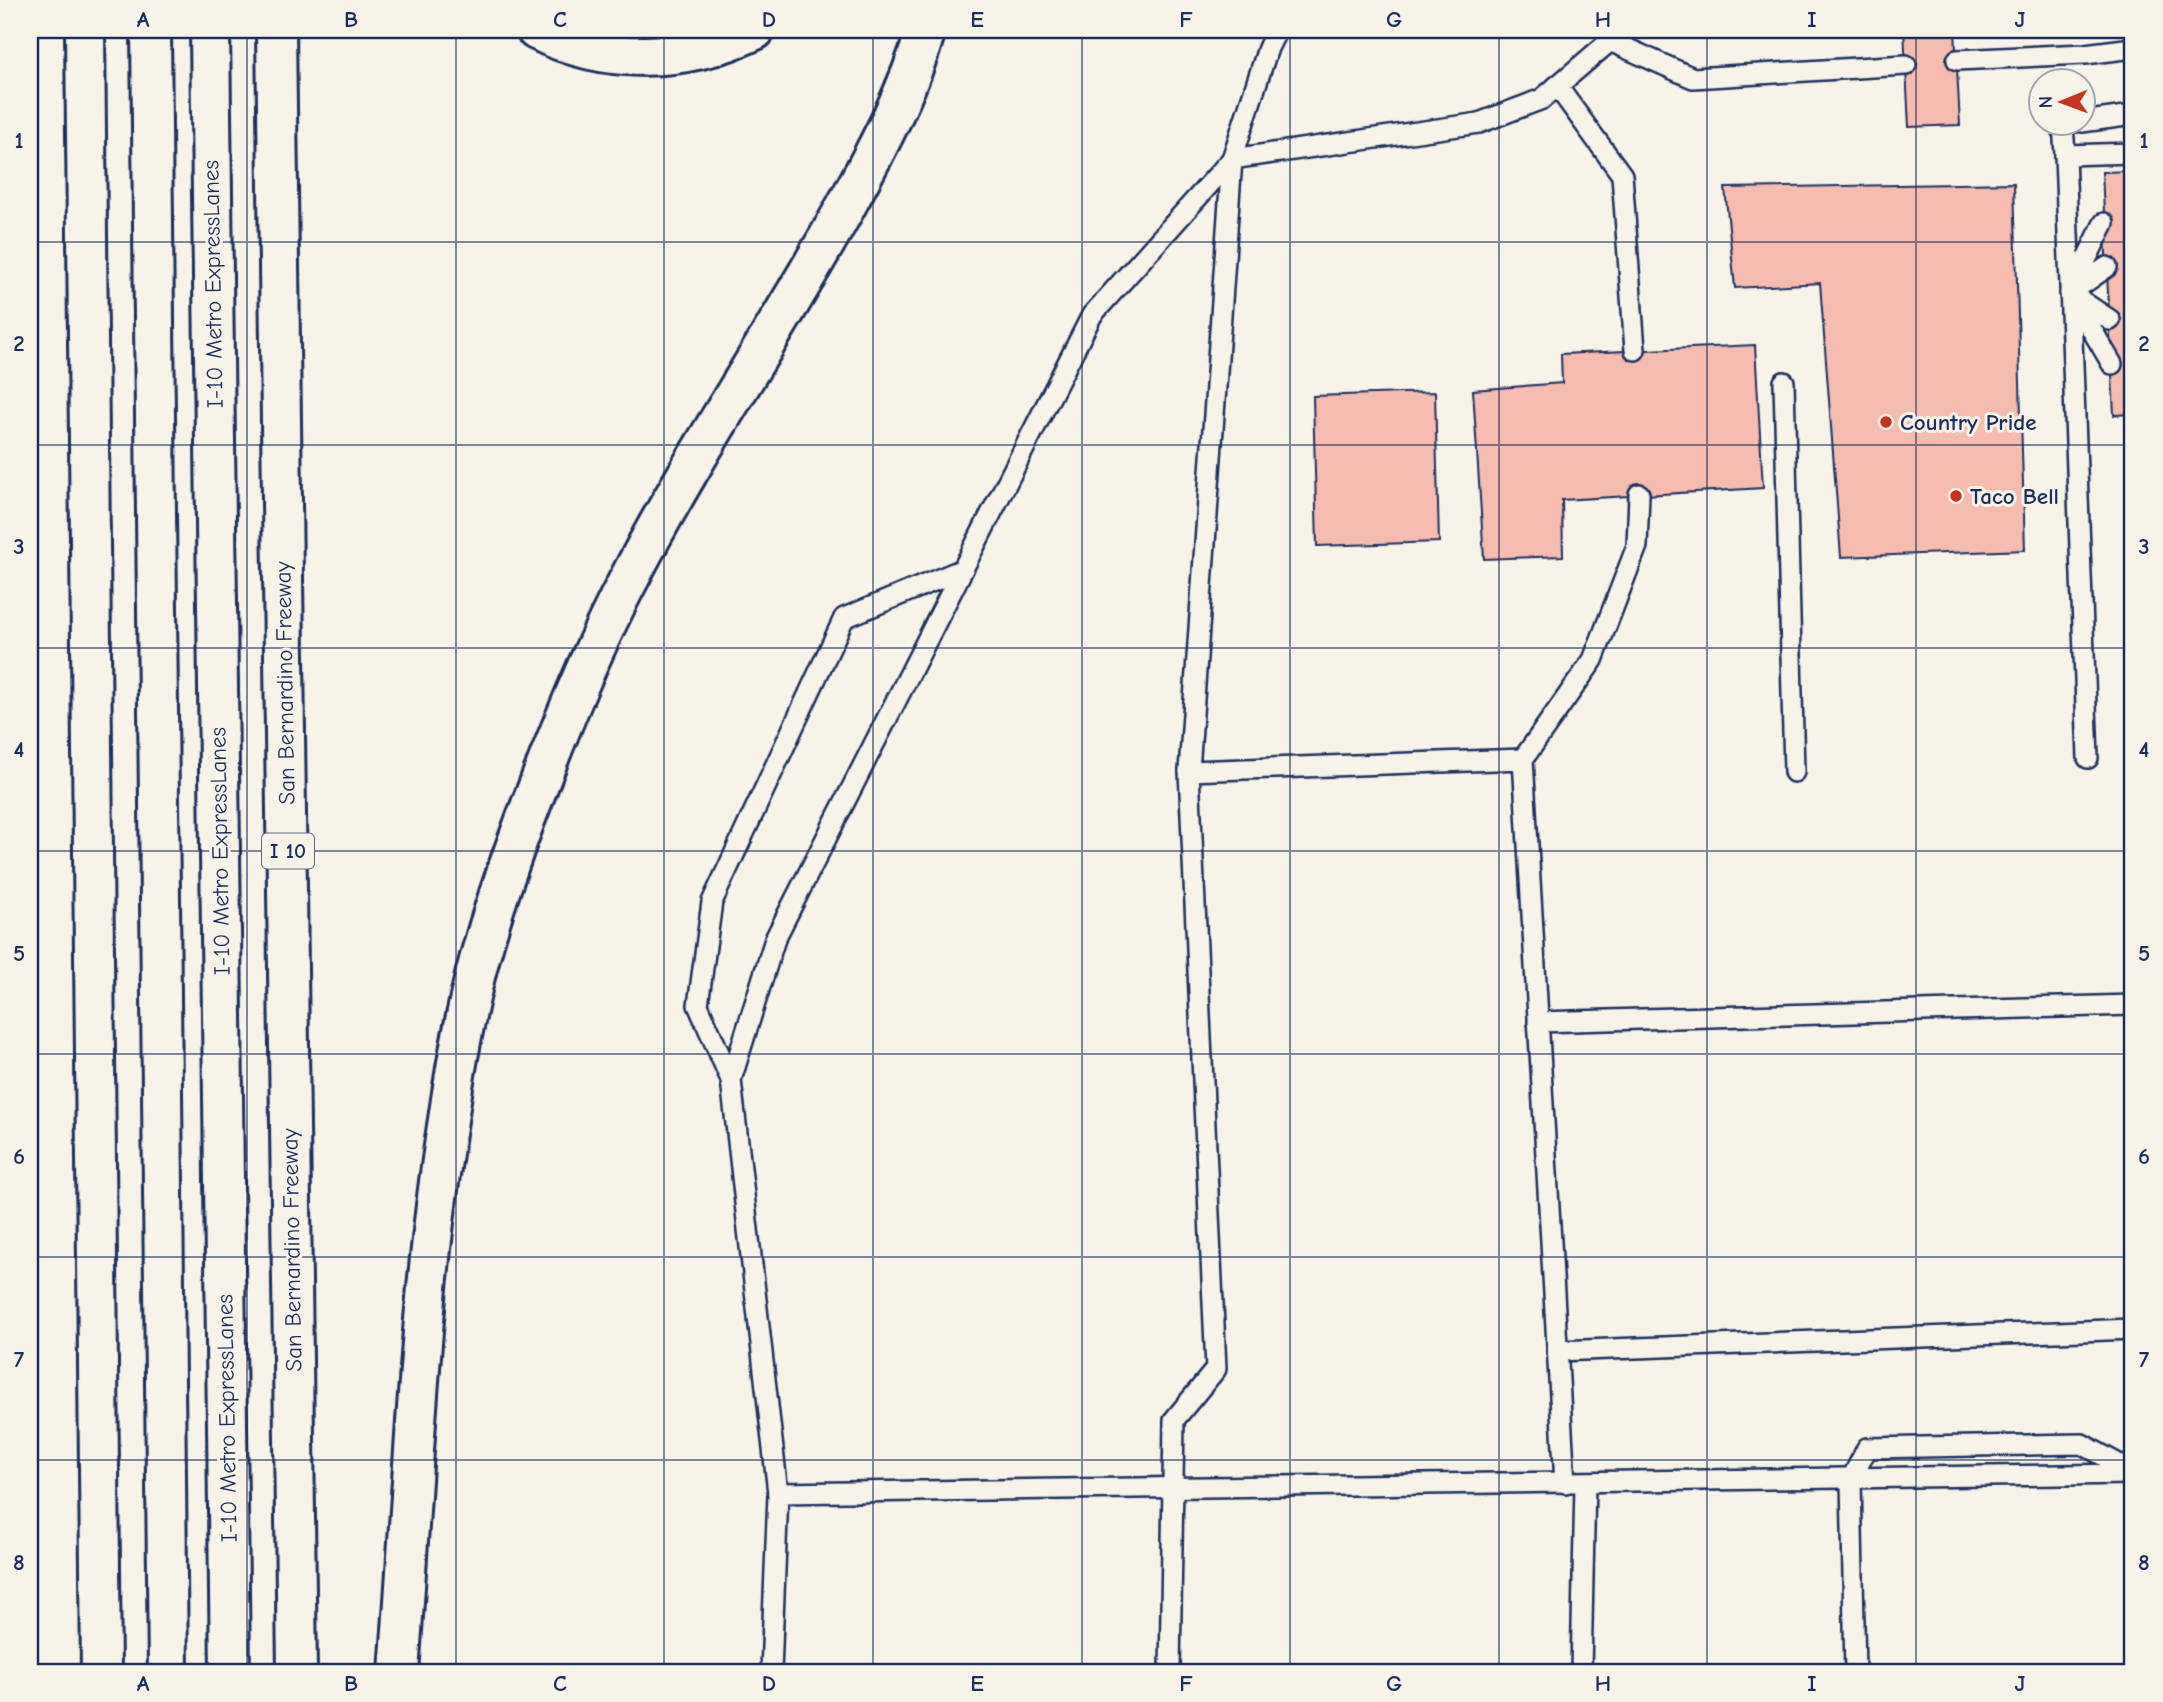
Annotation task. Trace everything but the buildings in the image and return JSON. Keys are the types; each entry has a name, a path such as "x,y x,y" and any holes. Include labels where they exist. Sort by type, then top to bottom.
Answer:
{"highway":[{"path":"85,30 102,1672"},
{"path":"151,30 168,1672"},
{"name":"I-10 Metro ExpressLanes","path":"210,30 230,1672"},
{"name":"San Bernardino Freeway","path":"276,30 297,1672"},
{"path":"536,30 571,45 601,53 637,56 670,55 719,46 755,30"},
{"path":"399,1672 424,1307 436,1190 476,972 512,856 556,738 628,579 833,230 890,123 910,78 926,30"}],"lane":[{"path":"1170,1672 1174,1420 1216,1370 1189,771 1232,159 1268,48 1277,30"},
{"path":"731,1080 775,939 1092,315 1232,159 1479,123 1542,99 1613,35 1693,78 1906,65"},
{"path":"1957,60 2085,54 2133,48"},
{"path":"1557,86 1622,175 1634,350"},
{"path":"2096,120 2133,115"},
{"path":"2070,136 2065,155 2088,758"},
{"path":"2065,155 2133,153"},
{"path":"2070,293 2104,223"},
{"path":"2070,293 2107,267"},
{"path":"2070,293 2110,320"},
{"path":"2070,293 2112,364"},
{"path":"1784,382 1794,772"},
{"path":"1581,1672 1575,1483 1558,1351 1523,759 1593,660 1637,546 1639,494"},
{"path":"771,1672 778,1493 731,1080 698,1005 712,902 844,618 964,569"},
{"path":"1189,771 1523,759"},
{"path":"1538,1022 2133,1005"},
{"path":"1558,1351 2133,1329"},
{"path":"1855,1672 1851,1480 1867,1448 2082,1444 2133,1473"},
{"path":"778,1493 1851,1480 2133,1473"}],"place":[{"name":"Country Pride","path":"1886,422"},
{"name":"Taco Bell","path":"1956,496"}]}
